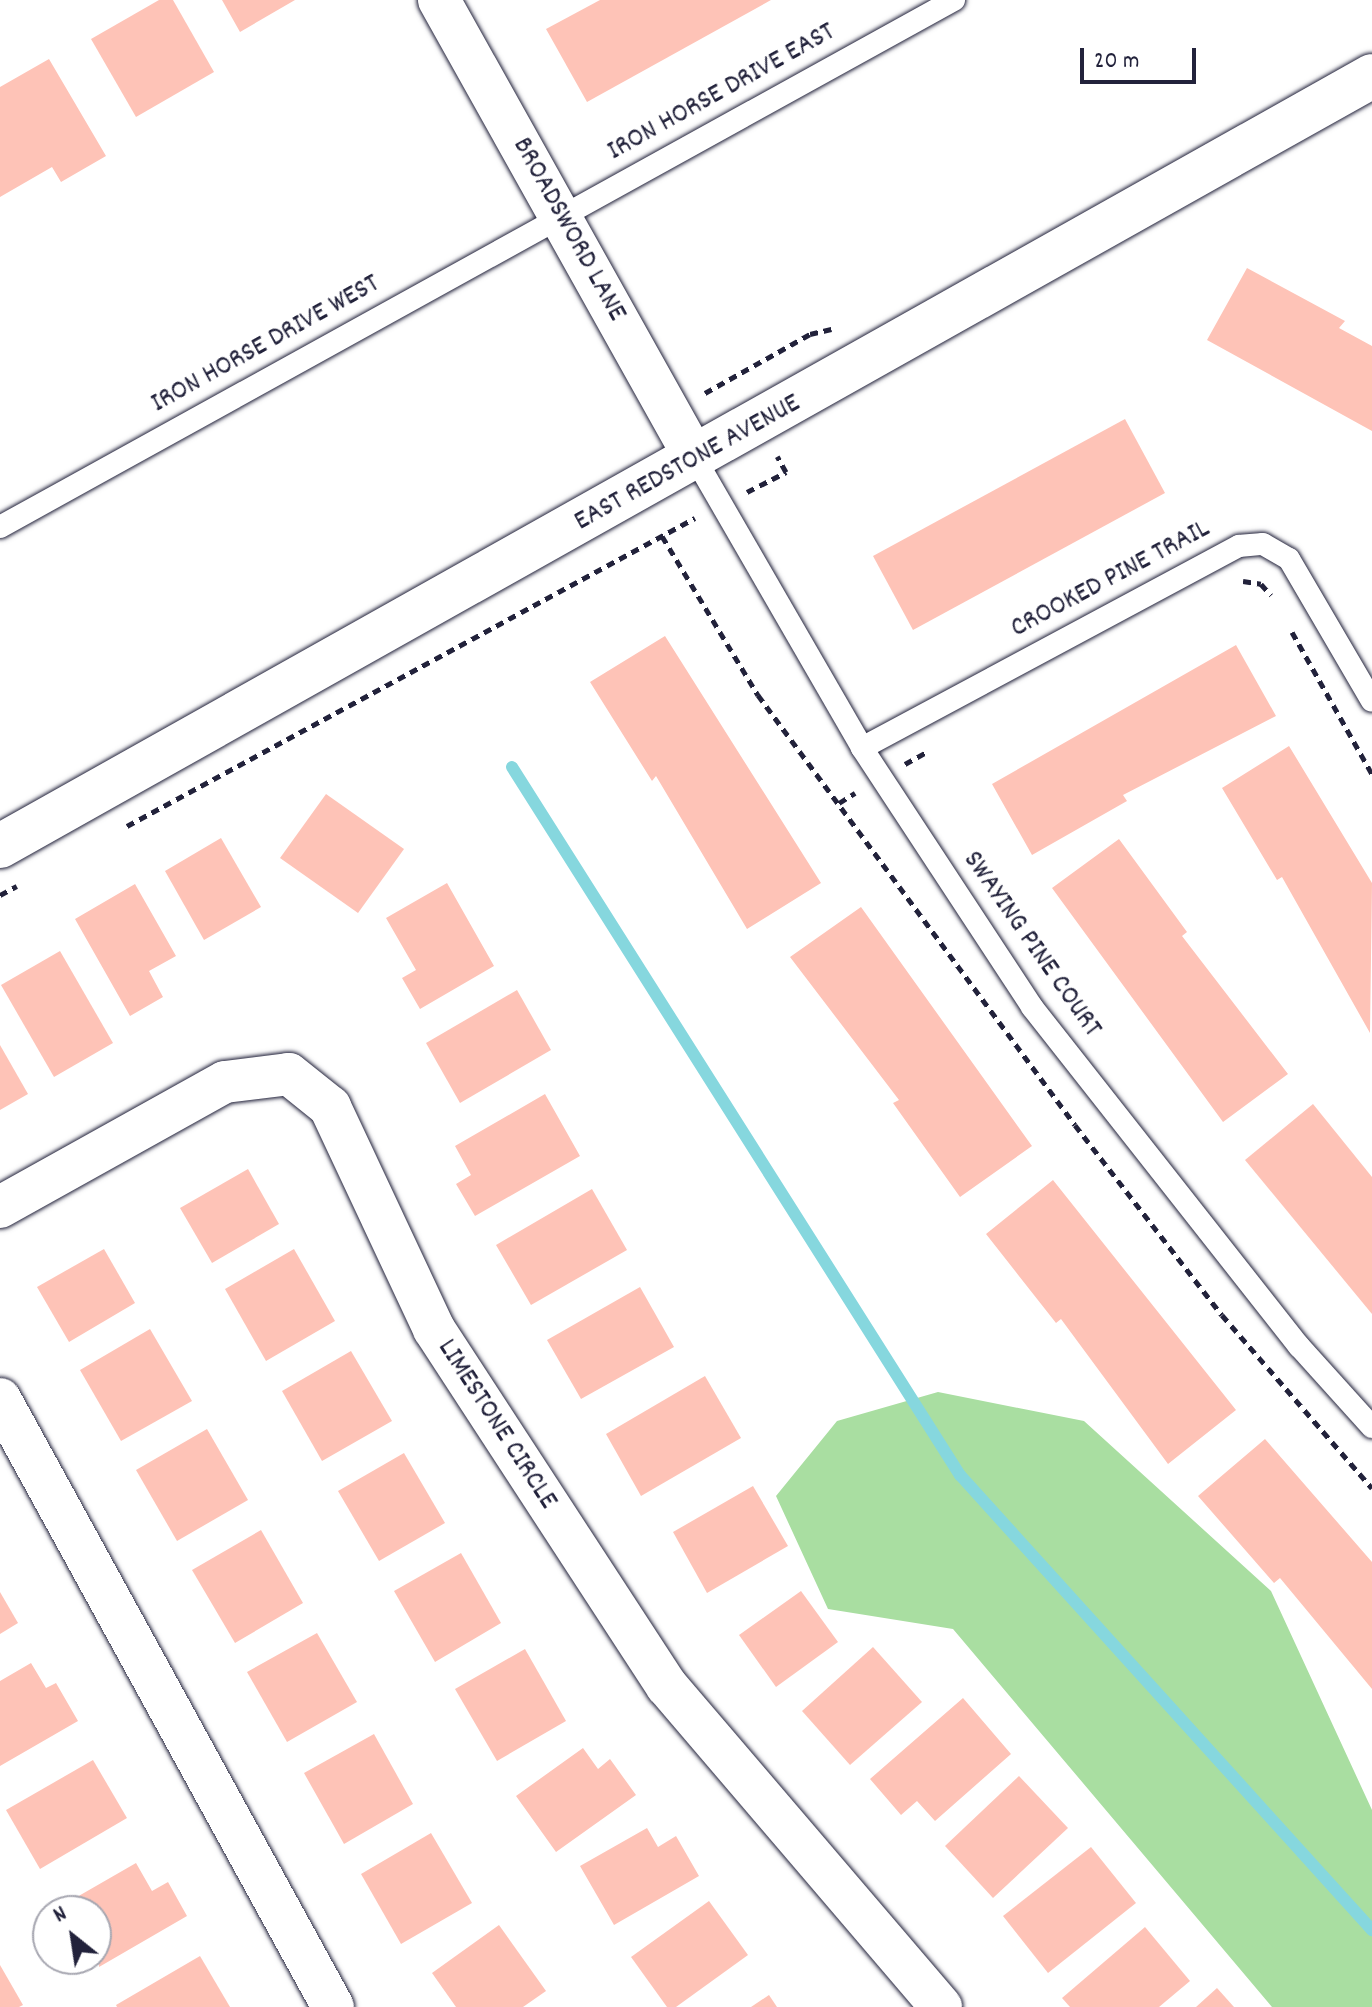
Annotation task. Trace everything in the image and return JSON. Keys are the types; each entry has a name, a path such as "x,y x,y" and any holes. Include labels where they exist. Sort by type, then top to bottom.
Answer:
{"street":[{"name":"BROADSWORD LANE","path":"439,0 696,460"},
{"name":"EAST REDSTONE AVENUE","path":"0,846 696,460 1372,76"},
{"name":"LIMESTONE CIRCLE","path":"0,1207 225,1082 289,1074 330,1107 434,1329 667,1686 941,2007"},
{"path":"0,1399 333,2007"}],"lane":[{"name":"IRON HORSE DRIVE EAST","path":"561,215 954,0"},
{"name":"IRON HORSE DRIVE WEST","path":"0,527 561,215"},
{"name":"SWAYING PINE COURT","path":"696,460 862,748 1032,1007 1299,1346 1372,1427"},
{"name":"CROOKED PINE TRAIL","path":"862,748 1239,546 1263,544 1289,559 1372,701"}],"path":[{"path":"124,828 786,472 760,423"},
{"path":"1226,587 1250,580 1276,603"},
{"path":"1283,616 1372,774"},
{"path":"839,803 936,747"},
{"path":"0,895 28,880"}],"green space":[{"path":"938,1392 1084,1421 1271,1591 1372,1810 1372,2007 1272,2007 953,1629 828,1609 776,1496 837,1421"}],"building":[{"path":"159,0 173,0 214,72 136,117 91,39"},
{"path":"222,0 295,0 240,32"},
{"path":"600,0 771,0 587,102 546,29"},
{"path":"49,59 106,156 61,182 52,167 0,197 0,87"},
{"path":"1247,268 1345,321 1339,328 1372,346 1372,431 1207,340"},
{"path":"1125,419 1165,493 913,630 873,556"},
{"path":"665,636 821,883 747,929 656,776 652,781 590,682"},
{"path":"1236,645 1276,716 1123,795 1127,801 1032,855 992,784"},
{"path":"1289,746 1372,883 1370,1033 1282,877 1277,880 1222,788"},
{"path":"326,794 404,849 358,913 280,858"},
{"path":"221,838 261,907 204,940 165,871"},
{"path":"1119,839 1187,932 1182,936 1288,1074 1223,1122 1052,888"},
{"path":"447,883 494,966 420,1009 402,978 416,970 386,918"},
{"path":"135,884 176,956 149,971 163,997 130,1016 75,919"},
{"path":"861,907 1032,1146 960,1197 893,1103 899,1100 790,957"},
{"path":"60,951 113,1043 54,1077 1,985"},
{"path":"517,990 551,1050 460,1103 426,1043"},
{"path":"0,1045 28,1094 0,1110"},
{"path":"545,1094 580,1156 475,1216 456,1184 471,1175 455,1146"},
{"path":"1313,1104 1372,1177 1372,1314 1245,1160"},
{"path":"248,1169 279,1224 212,1263 180,1208"},
{"path":"1053,1180 1236,1410 1168,1464 1061,1319 1056,1323 986,1234"},
{"path":"592,1189 627,1250 531,1305 496,1245"},
{"path":"104,1249 135,1303 69,1342 37,1287"},
{"path":"294,1249 335,1321 266,1361 225,1289"},
{"path":"640,1287 674,1347 581,1399 547,1340"},
{"path":"150,1329 192,1401 121,1441 80,1370"},
{"path":"351,1351 392,1421 322,1461 282,1391"},
{"path":"705,1376 741,1438 641,1496 606,1434"},
{"path":"207,1429 248,1500 177,1541 136,1470"},
{"path":"1265,1439 1372,1562 1372,1689 1280,1578 1274,1583 1198,1496"},
{"path":"404,1453 445,1523 379,1561 338,1491"},
{"path":"753,1486 788,1546 707,1593 673,1532"},
{"path":"261,1530 303,1603 235,1643 192,1570"},
{"path":"461,1553 501,1623 435,1662 394,1591"},
{"path":"801,1591 838,1642 776,1687 739,1635"},
{"path":"0,1592 18,1623 0,1634"},
{"path":"317,1633 357,1702 287,1742 247,1672"},
{"path":"873,1647 922,1702 850,1765 802,1711"},
{"path":"525,1649 566,1721 497,1761 455,1689"},
{"path":"31,1663 46,1688 56,1683 78,1721 0,1766 0,1681"},
{"path":"963,1698 1011,1754 935,1821 917,1801 901,1815 870,1779"},
{"path":"374,1734 413,1804 344,1844 304,1773"},
{"path":"583,1748 598,1769 610,1759 636,1795 556,1852 516,1796"},
{"path":"93,1760 127,1818 40,1869 6,1810"},
{"path":"1019,1776 1068,1828 993,1898 945,1846"},
{"path":"647,1828 658,1847 676,1836 699,1876 614,1925 580,1866"},
{"path":"431,1833 472,1903 401,1944 361,1874"},
{"path":"1091,1847 1136,1903 1048,1973 1003,1916"},
{"path":"136,1863 152,1891 168,1882 187,1916 112,1959 112,1895 80,1895"},
{"path":"709,1901 748,1955 676,2007 667,2007 631,1957"},
{"path":"499,1925 546,1991 523,2007 456,2007 432,1973"},
{"path":"1145,1927 1190,1981 1159,2007 1070,2007 1062,1998"},
{"path":"200,1956 230,2007 117,2007 116,2005"},
{"path":"0,1965 23,2005 0,2007"},
{"path":"1217,1988 1234,2007 1196,2007"},
{"path":"769,1995 777,2007 751,2007"}],"waterway":[{"path":"512,767 960,1475 1372,1930"}]}
